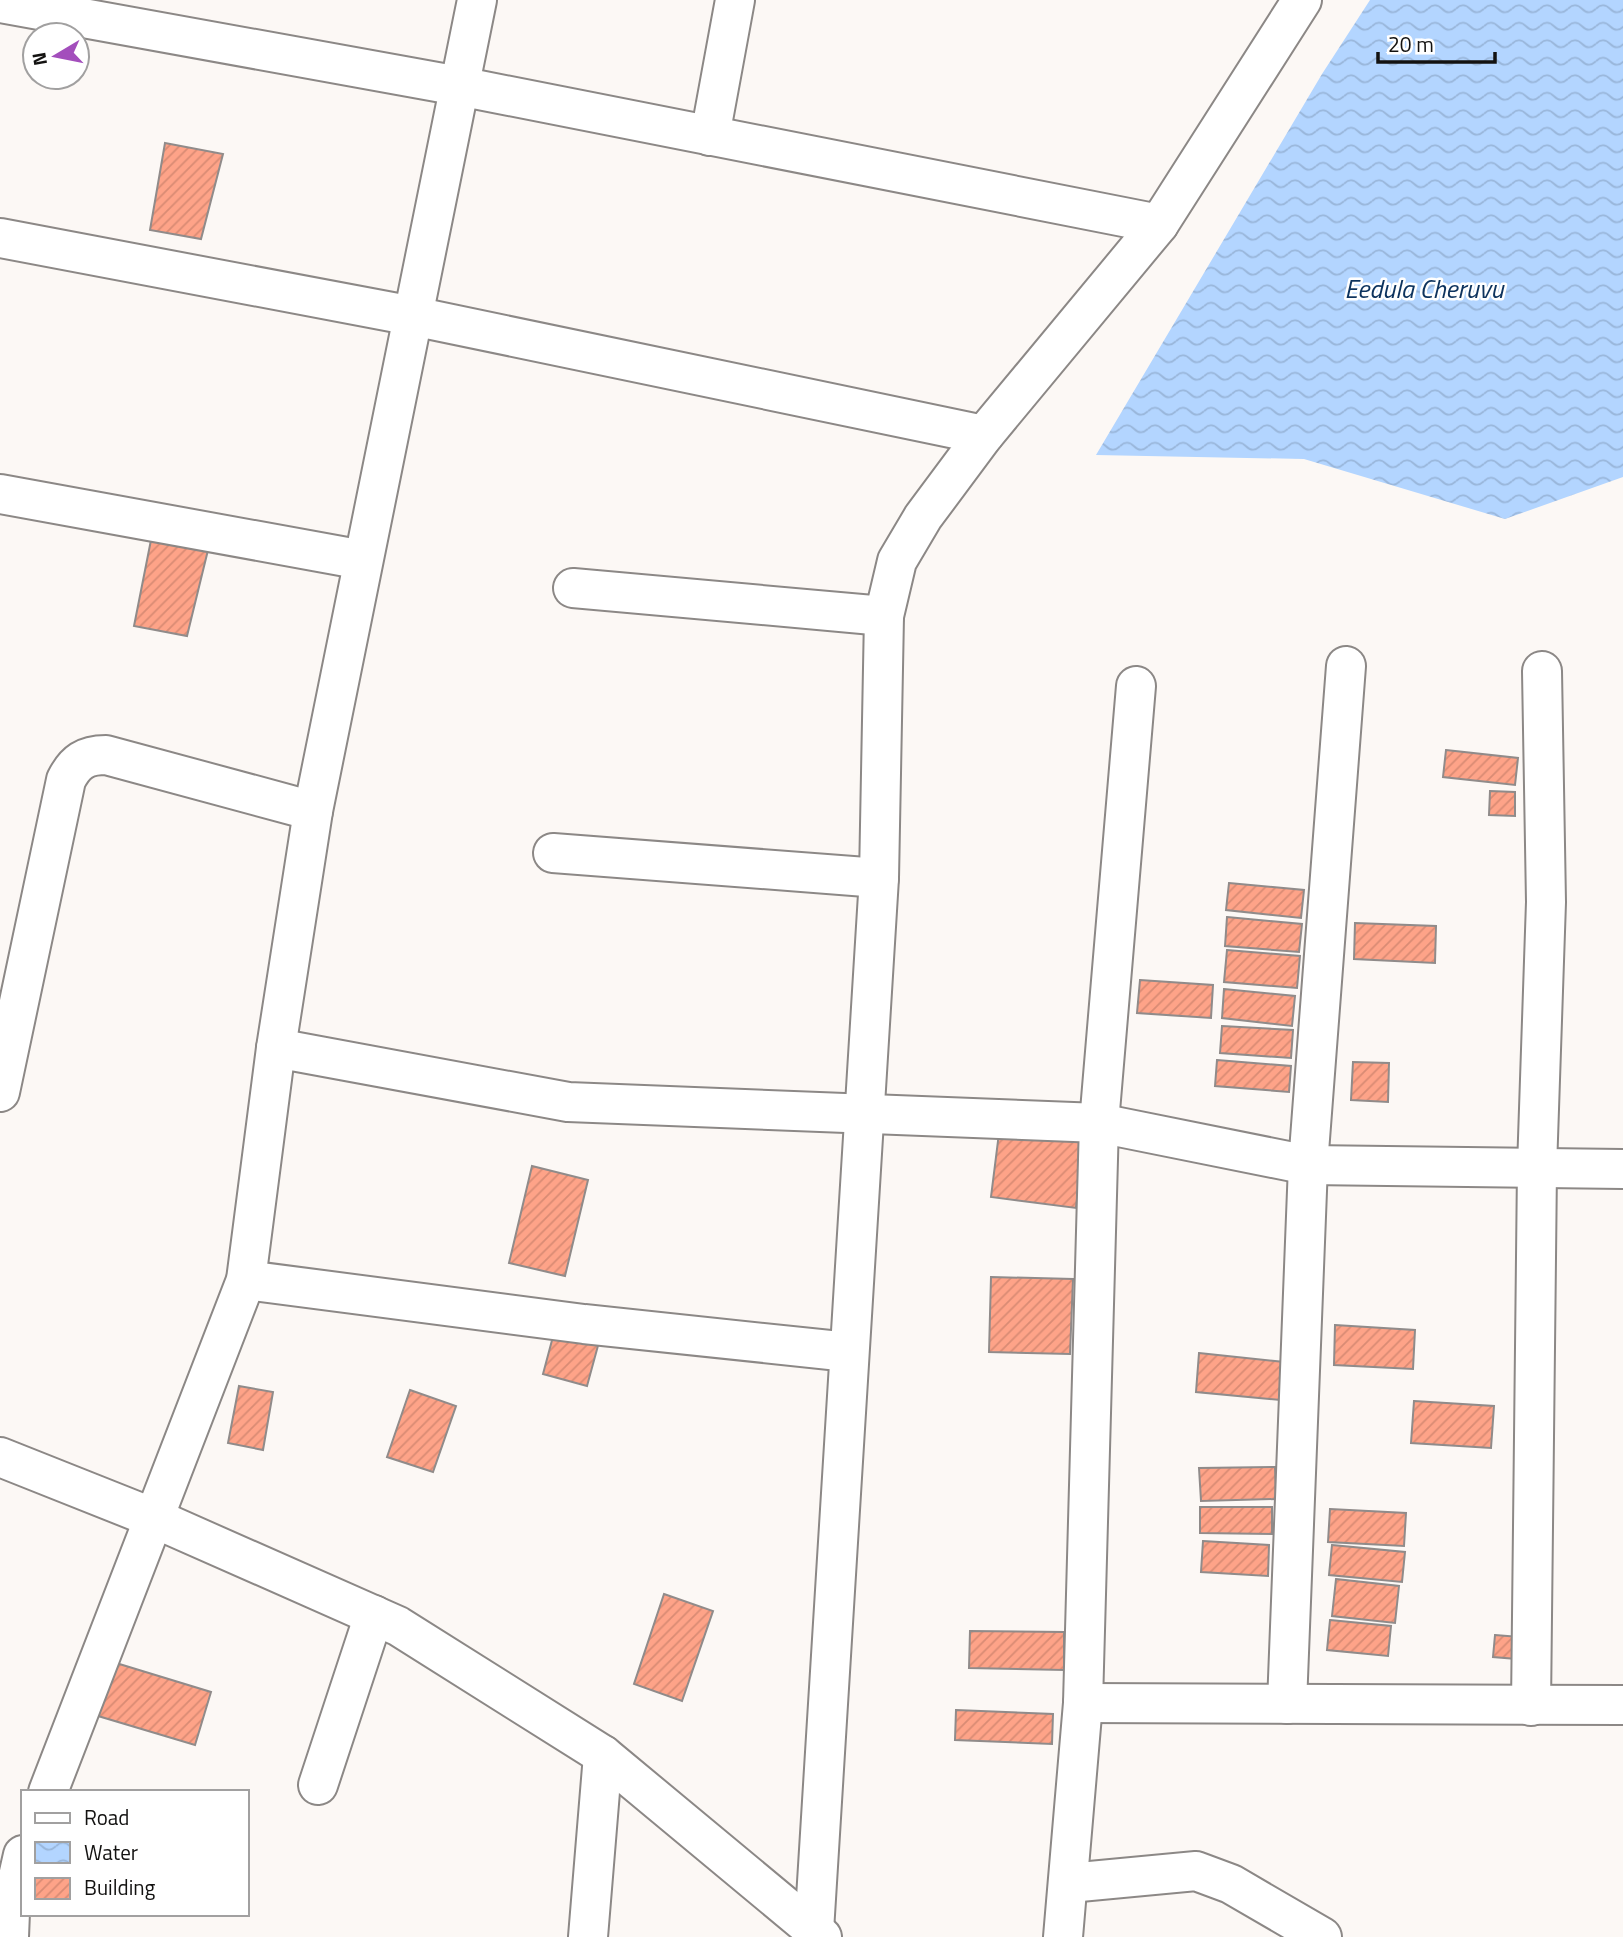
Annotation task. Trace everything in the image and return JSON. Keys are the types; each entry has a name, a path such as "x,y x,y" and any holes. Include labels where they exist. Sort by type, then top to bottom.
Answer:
{"street":[{"path":"49,1790 156,1519 246,1280 276,1048 313,811 477,0"},
{"path":"710,136 734,0"},
{"path":"818,1934 849,1352 879,878 884,616 897,561 923,517 984,435 1159,224 1302,0"},
{"path":"0,3 459,86 1159,224"},
{"path":"0,238 413,316 984,435"},
{"path":"0,494 363,560"},
{"path":"573,588 884,616"},
{"path":"1287,1704 1308,1165 1346,666"},
{"path":"1531,1706 1536,1168 1546,902 1542,671"},
{"path":"1063,1937 1083,1703 1099,1123 1136,686"},
{"path":"0,1092 66,780 72,767 93,755 106,755 313,811"},
{"path":"553,853 879,878"},
{"path":"276,1048 568,1102 863,1116 1099,1123 1308,1165 1623,1170"},
{"path":"246,1280 584,1324 849,1352"},
{"path":"0,1457 156,1519 398,1626 603,1755 818,1934"},
{"path":"318,1785 374,1615"},
{"path":"1083,1703 1623,1705"},
{"path":"588,1937 603,1755"},
{"path":"9,1937 10,1912 21,1864"},
{"path":"1069,1883 1196,1871 1231,1884 1322,1937"}],"water":[{"name":"Eedula Cheruvu","path":"1370,0 1623,0 1623,477 1505,519 1304,459 1096,455 1322,74"}],"building":[{"path":"165,143 223,154 201,239 150,230"},
{"path":"151,540 208,550 187,636 134,626"},
{"path":"1446,750 1518,758 1515,785 1443,777"},
{"path":"1490,791 1515,792 1515,816 1489,815"},
{"path":"1229,883 1304,890 1301,918 1226,910"},
{"path":"1227,917 1302,924 1299,952 1225,946"},
{"path":"1355,923 1436,926 1435,963 1354,959"},
{"path":"1227,950 1300,956 1297,988 1224,982"},
{"path":"1140,980 1213,985 1211,1018 1137,1013"},
{"path":"1224,989 1295,996 1292,1026 1222,1018"},
{"path":"1222,1026 1293,1030 1291,1058 1220,1053"},
{"path":"1217,1060 1291,1066 1289,1092 1215,1086"},
{"path":"1353,1062 1389,1063 1388,1102 1351,1100"},
{"path":"1000,1125 1084,1135 1076,1208 991,1197"},
{"path":"532,1166 588,1180 565,1276 509,1263"},
{"path":"991,1277 1073,1279 1070,1354 989,1352"},
{"path":"1335,1325 1415,1330 1413,1369 1334,1365"},
{"path":"555,1329 599,1342 587,1386 543,1374"},
{"path":"1199,1353 1284,1362 1280,1400 1196,1392"},
{"path":"239,1386 273,1392 263,1450 228,1443"},
{"path":"410,1390 456,1406 433,1472 387,1457"},
{"path":"1414,1401 1494,1406 1491,1448 1411,1443"},
{"path":"1275,1467 1276,1499 1201,1501 1199,1468"},
{"path":"1200,1507 1272,1507 1272,1534 1200,1533"},
{"path":"1330,1509 1406,1513 1404,1546 1328,1542"},
{"path":"1203,1541 1269,1545 1268,1576 1201,1572"},
{"path":"1332,1545 1405,1552 1402,1582 1329,1575"},
{"path":"1336,1579 1399,1586 1395,1623 1332,1616"},
{"path":"664,1594 713,1611 682,1701 634,1684"},
{"path":"1330,1620 1391,1626 1388,1656 1327,1650"},
{"path":"970,1631 1064,1632 1064,1670 969,1668"},
{"path":"1495,1635 1531,1638 1529,1660 1493,1657"},
{"path":"103,1659 211,1692 195,1745 88,1713"},
{"path":"956,1710 1053,1714 1052,1744 955,1740"}]}
